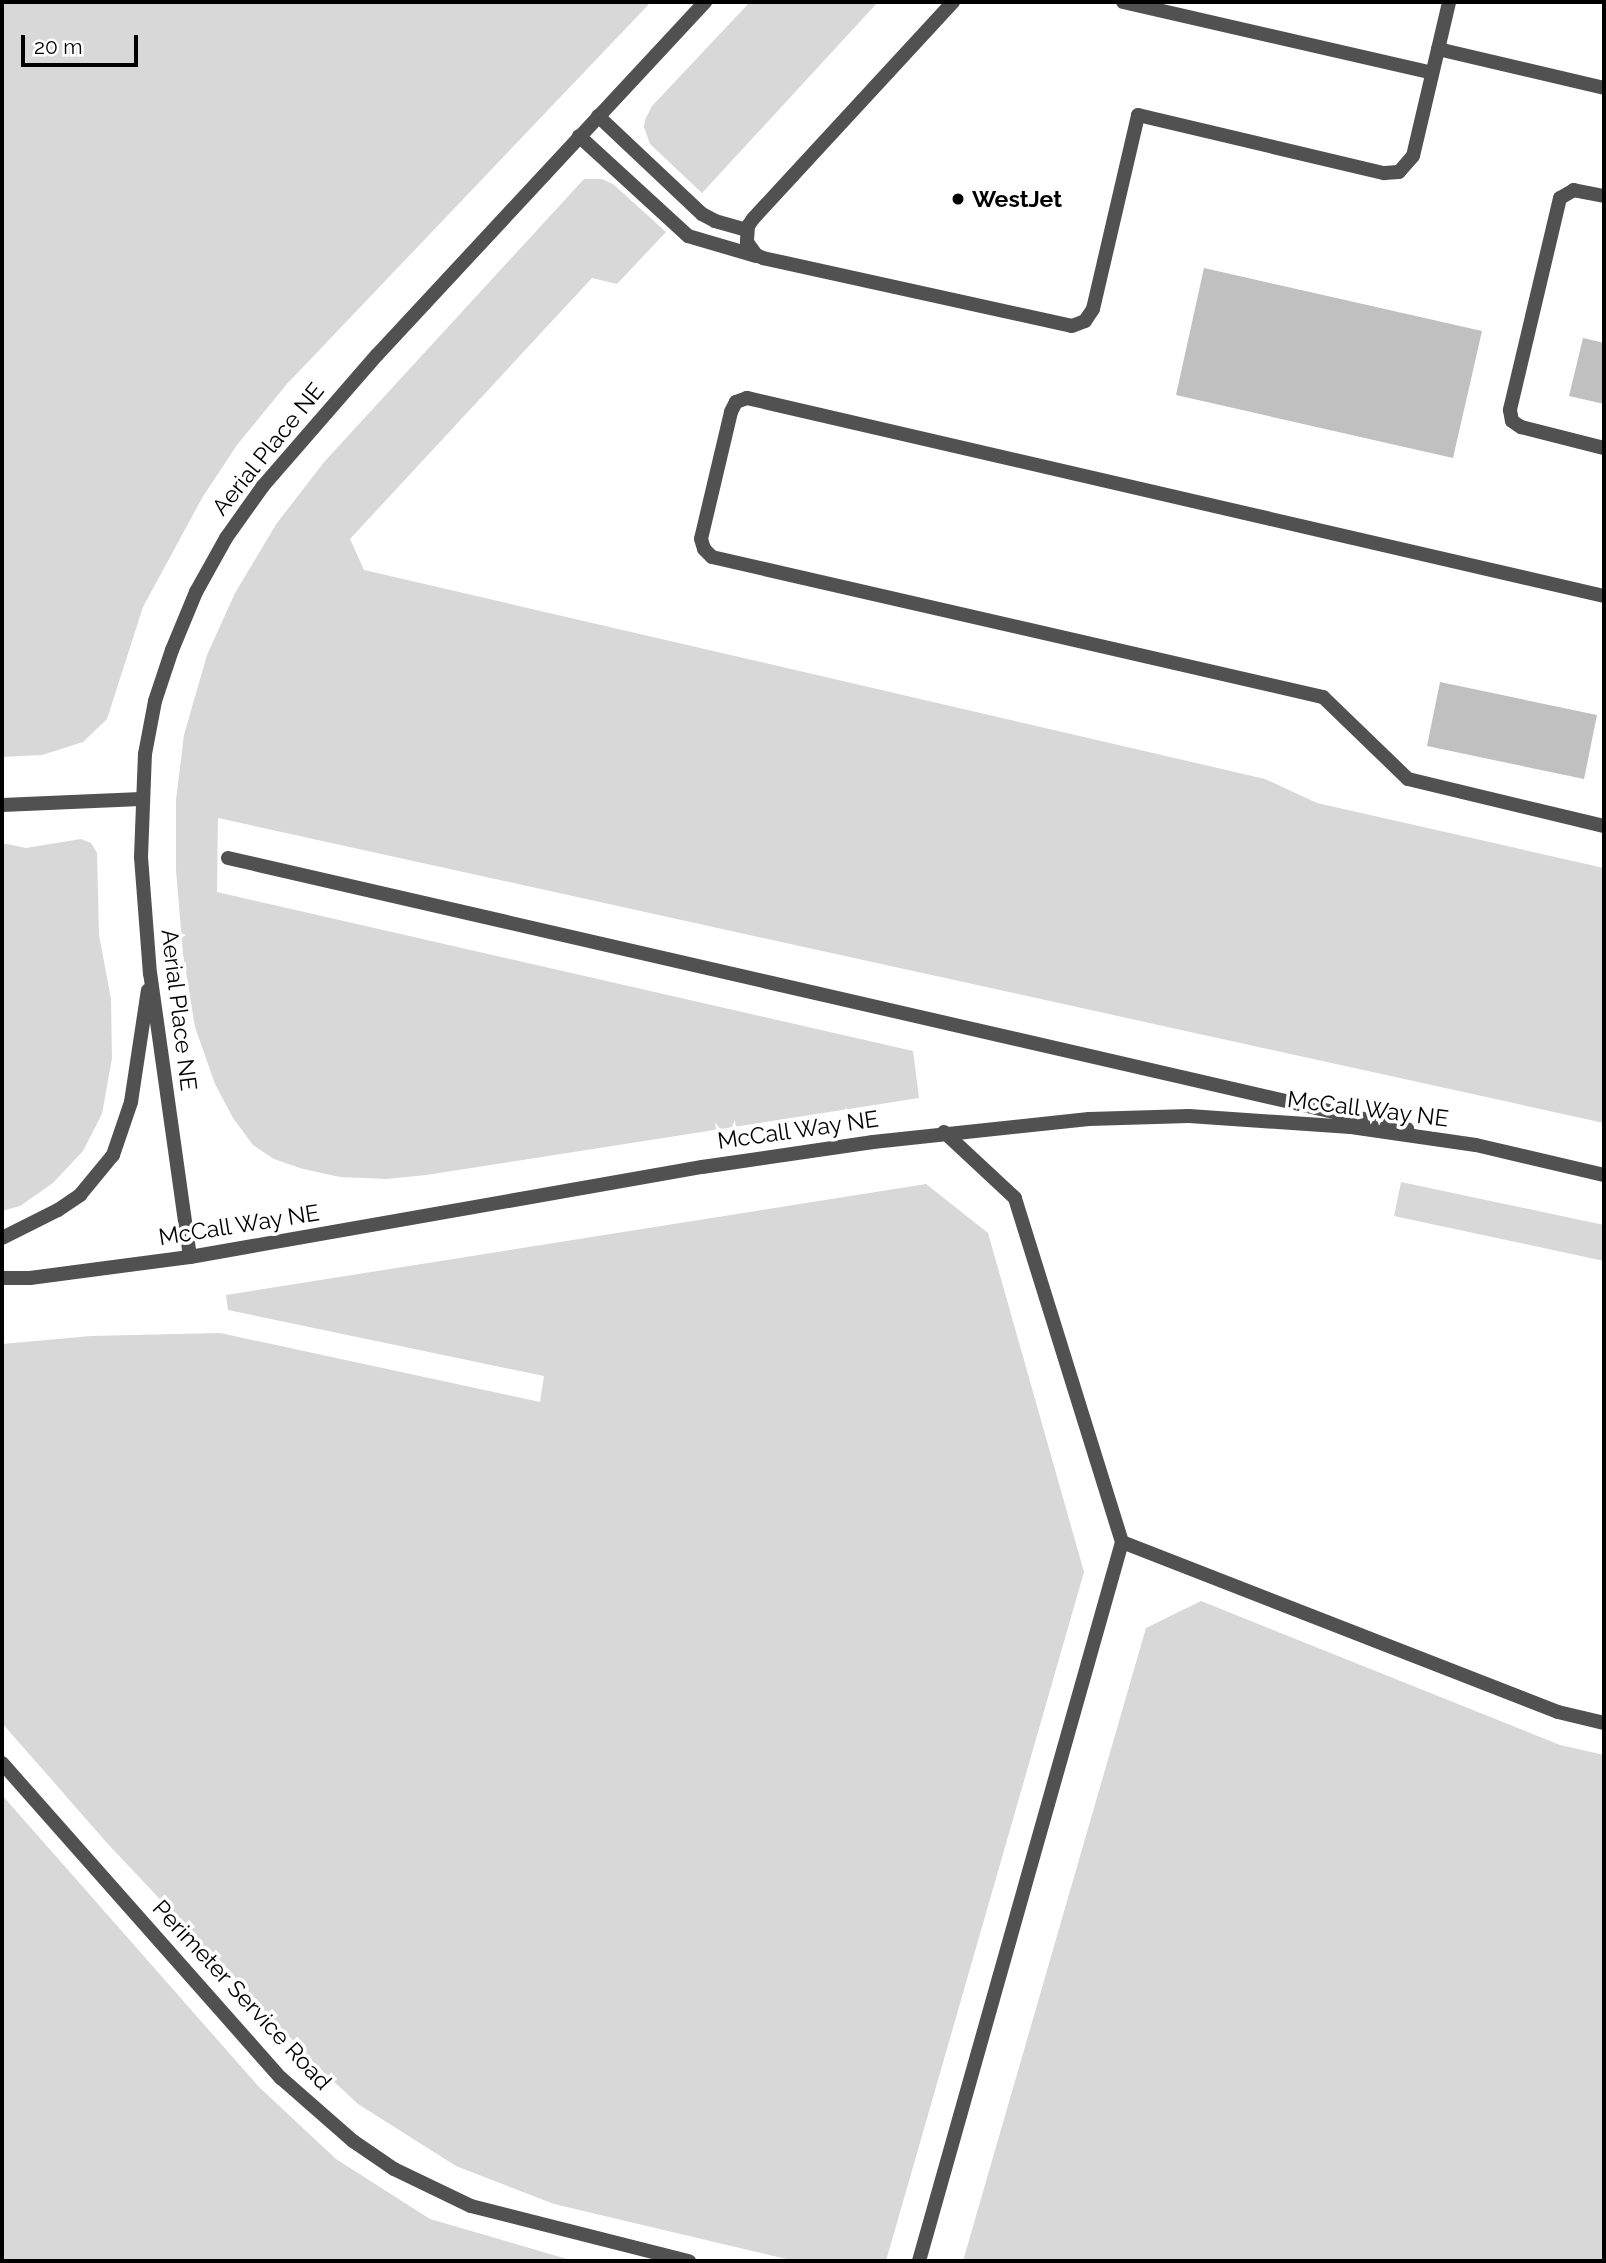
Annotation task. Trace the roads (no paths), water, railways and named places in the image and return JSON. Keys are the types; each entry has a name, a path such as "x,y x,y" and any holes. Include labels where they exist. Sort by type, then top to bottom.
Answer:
{"street":[{"name":"Aerial Place NE","path":"190,1257 150,974 141,857 141,799 145,754 155,701 172,650 197,592 226,538 263,486 311,428 705,2"},
{"path":"763,258 750,249 747,230 752,219 953,2"},
{"path":"1123,2 1432,73"},
{"path":"579,136 688,236 763,258 1065,325 1079,324 1090,316 1093,309 1138,116 1392,174 1405,168 1413,156 1448,2"},
{"path":"1438,49 1604,88"},
{"path":"598,116 702,214 747,230"},
{"path":"1604,196 1574,190 1560,198 1510,415 1521,428 1604,447"},
{"path":"1604,596 747,398 736,402 731,412 701,539 704,549 712,556 1323,697 1408,779 1604,826"},
{"path":"2,805 141,799"},
{"path":"228,858 1476,1145"},
{"path":"2,1238 58,1210 80,1195 113,1155 131,1102 150,974"},
{"name":"McCall Way NE","path":"2,1278 30,1278 190,1257 702,1167 944,1132 1089,1119 1189,1116 1340,1125 1476,1145 1604,1175"},
{"path":"919,2261 1122,1542 1015,1198 944,1132"},
{"path":"1122,1542 1558,1712 1604,1723"},
{"name":"Perimeter Service Road","path":"2,1763 281,2078 354,2141 394,2169 471,2206 689,2261"}],"place":[{"name":"WestJet","path":"958,199"}]}
